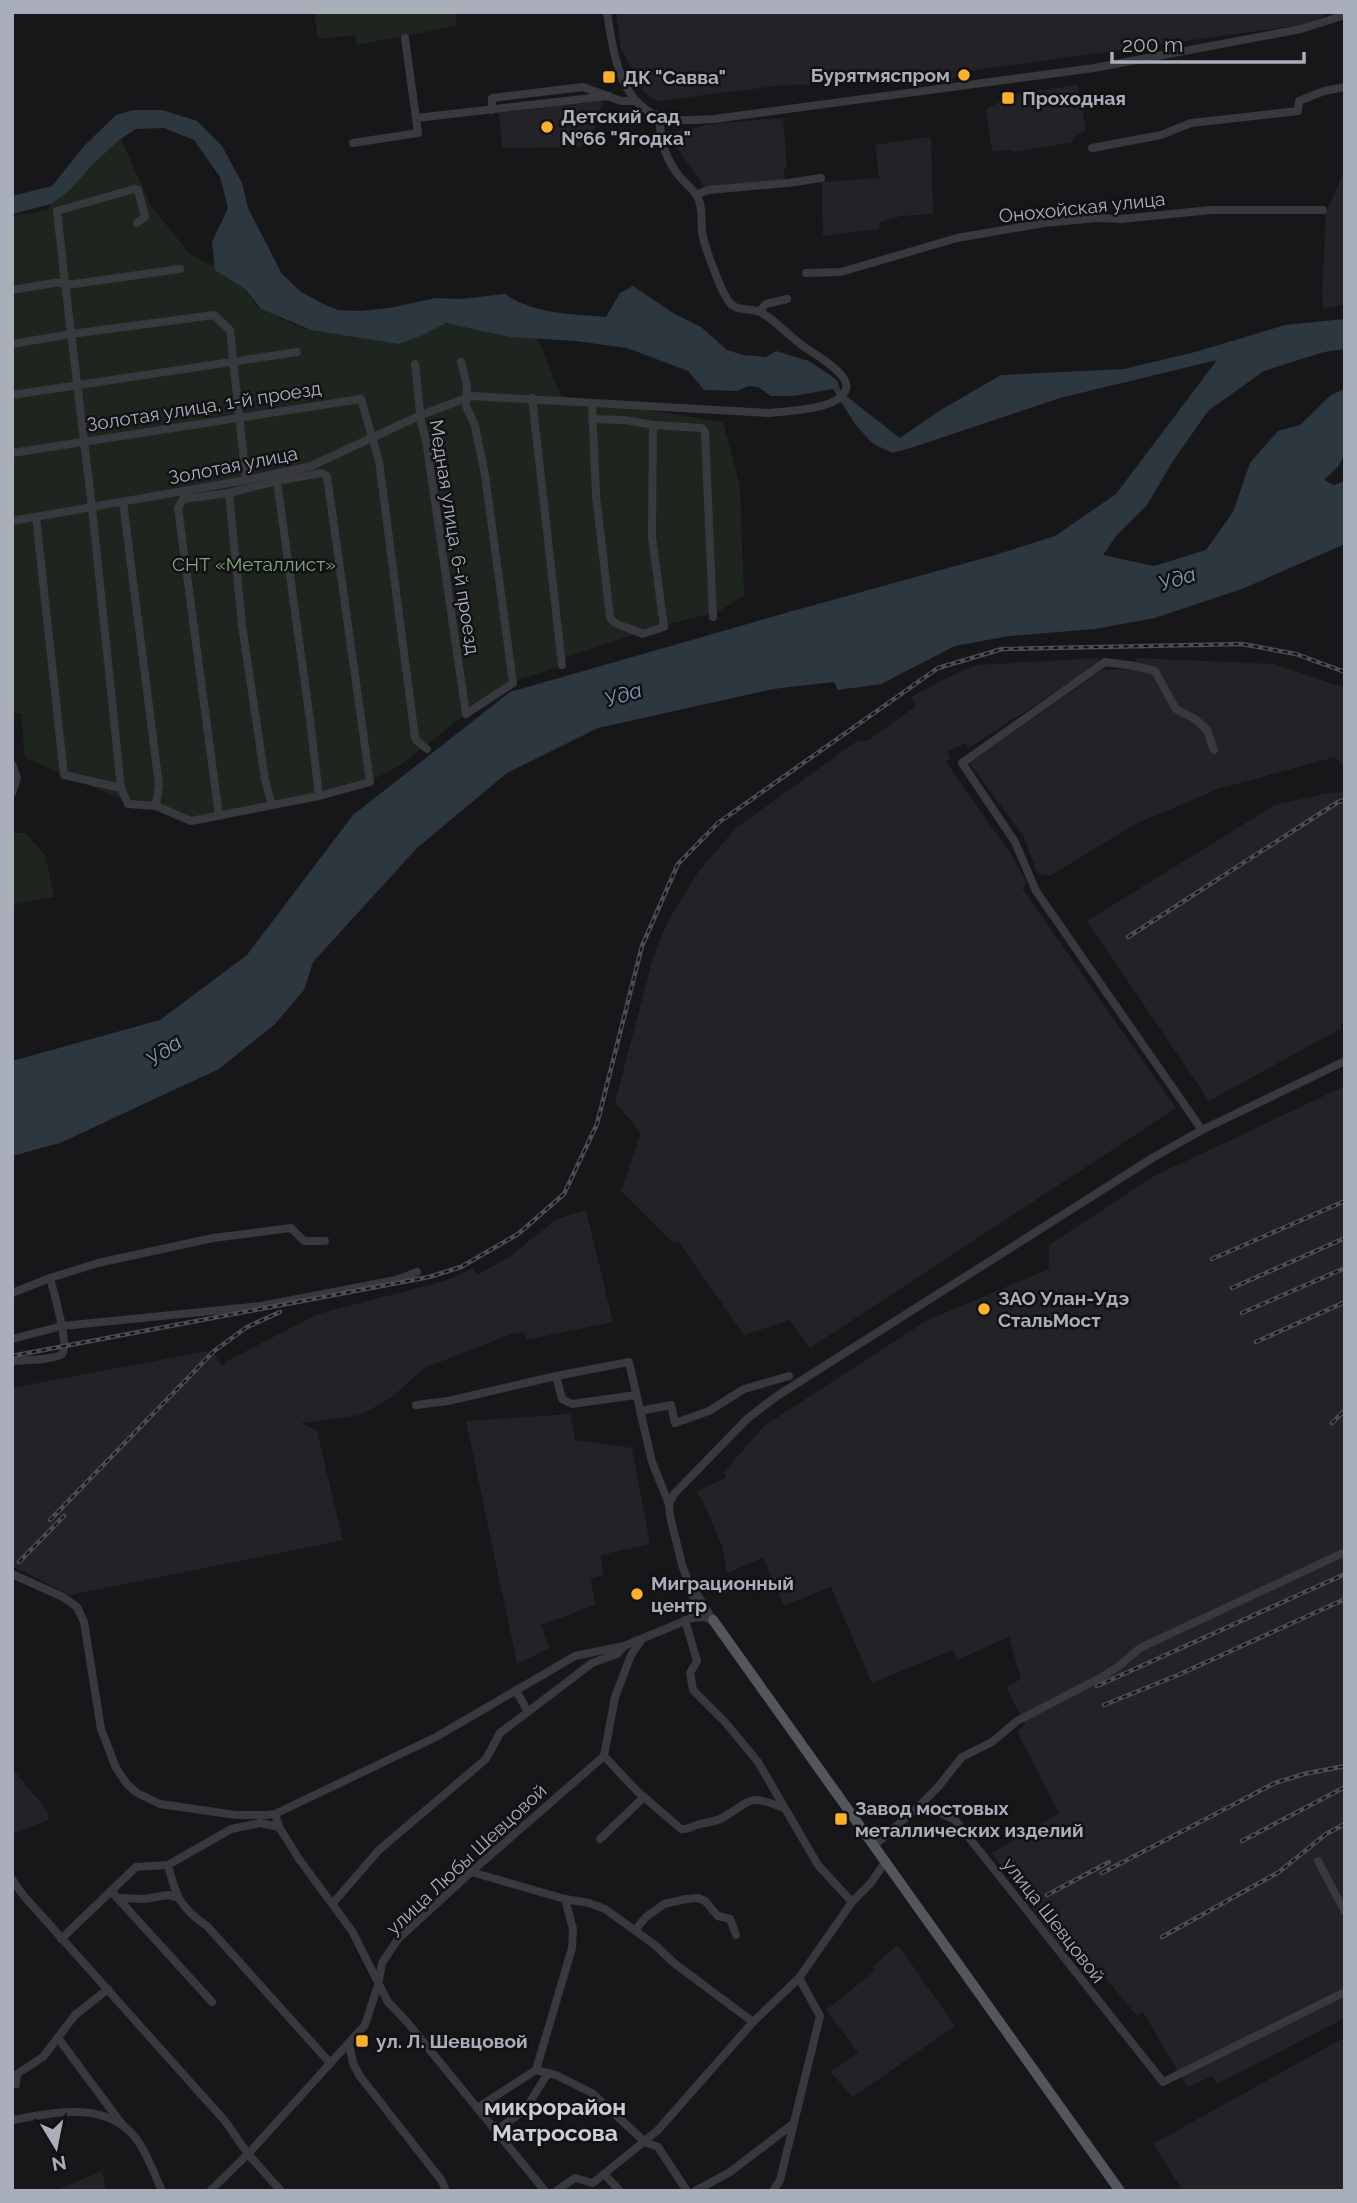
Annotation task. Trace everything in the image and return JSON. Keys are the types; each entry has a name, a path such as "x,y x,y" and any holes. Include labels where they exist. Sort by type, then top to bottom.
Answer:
{"main road":[{"path":"713,1620 1120,2191"}],"street":[{"path":"607,12 614,54 623,82 636,101 660,117 676,120 714,119 1081,70 1301,29 1345,15"},
{"path":"354,143 418,133 405,38"},
{"path":"1092,148 1161,135 1191,123 1298,111 1299,101 1324,91 1345,87"},
{"path":"416,118 609,96 621,101 636,101"},
{"path":"660,117 664,151 678,175 696,195 700,205 703,237 724,296 736,308 759,311 766,304 787,299"},
{"path":"696,195 708,190 821,178"},
{"path":"137,223 145,217 138,190 134,188 57,211 92,507 121,788 128,804 156,806 191,821 219,816 318,796 370,782 328,479 321,473 230,493 183,499 178,508 219,816"},
{"name":"Онохойская улица","path":"806,273 841,272 957,238 1044,223 1211,210 1323,210"},
{"path":"12,290 180,269"},
{"name":"Золотая улица","path":"12,521 311,466 421,415 478,395 768,413 799,410 834,401 845,393 846,381 830,364 802,346 759,311"},
{"path":"12,344 215,315 230,330 246,480"},
{"path":"12,396 298,352"},
{"path":"461,362 467,397"},
{"name":"Медная улица, 6-й проезд","path":"415,364 466,714 513,683 485,475 475,426 466,406 467,397"},
{"name":"Золотая улица, 1-й проезд","path":"12,453 359,398 363,401 371,437"},
{"path":"532,398 562,665"},
{"path":"592,404 596,495 610,617 615,625 634,629 642,634 664,627 652,537 653,425"},
{"path":"592,419 702,428 705,432 713,617"},
{"path":"371,437 379,460 415,737 427,749"},
{"path":"277,481 318,796"},
{"path":"231,482 244,638 265,780 272,805"},
{"path":"123,502 159,785 156,806"},
{"path":"36,517 64,775 121,788"},
{"path":"1202,1130 1036,891 1015,842 962,763 1105,662 1155,671 1176,709 1195,719 1207,730 1214,750"},
{"path":"12,764 18,778 12,793"},
{"path":"669,1504 674,1494 748,1418 777,1396 1154,1157 1202,1130 1345,1061"},
{"path":"12,1293 98,1263 213,1238 291,1228 304,1241 325,1241"},
{"path":"12,1339 62,1326 261,1306 396,1279 417,1272"},
{"path":"12,1361 63,1353 65,1346 62,1326 50,1278"},
{"path":"416,1405 448,1401 629,1362 652,1462 669,1504 681,1565 713,1620"},
{"path":"556,1376 562,1399 572,1404 636,1395"},
{"path":"640,1411 671,1405 675,1423 709,1411 744,1389 789,1376"},
{"path":"875,1845 938,1787 961,1757 992,1742 1017,1721 1102,1677 1140,1648 1345,1552"},
{"path":"12,1574 63,1597 77,1607 84,1622 101,1729 116,1768 127,1784 137,1793 160,1804 236,1815 275,1814 436,1737 575,1656 624,1646 689,1619 703,1617 713,1620"},
{"path":"694,1591 689,1619 697,1661 690,1673 693,1690 725,1722 758,1762 818,1865 852,1902"},
{"path":"643,1637 631,1655 615,1698 604,1756 644,1797 681,1829 686,1830 721,1819 749,1799 762,1800 784,1808"},
{"path":"333,1903 379,1850 486,1759 499,1733 592,1663 617,1654 624,1646"},
{"path":"516,1690 528,1712"},
{"name":"улица Любы Шевцовой","path":"210,2191 248,2154 365,2025 382,1963 398,1939 604,1756"},
{"path":"600,1839 644,1797"},
{"name":"улица Шевцовой","path":"919,1806 955,1820 1163,2082 1345,1993"},
{"path":"275,1814 279,1827 299,1859 352,1931 388,2002 545,2191"},
{"path":"61,1939 135,1867 168,1865 231,1829 260,1823 279,1827"},
{"path":"556,2191 575,2178 593,2183 645,2142 753,2022 799,1978 852,1902 887,1861"},
{"path":"1318,1861 1345,1912"},
{"path":"168,1865 176,1897 197,1919 208,1926 330,2063"},
{"path":"471,1872 605,1909 753,2022"},
{"path":"12,1880 61,1939 225,2121 248,2154 281,2191"},
{"path":"111,1891 212,2002"},
{"path":"118,1898 144,1899 168,1895 176,1897"},
{"path":"635,1930 646,1917 664,1904 698,1898 705,1901 718,1916 730,1919 736,1935"},
{"path":"477,2108 536,2070 572,1948 573,1929 565,1899"},
{"path":"773,2191 780,2180 820,2016 799,1978"},
{"path":"16,2084 17,2074 43,2057 75,2015 108,1989"},
{"path":"58,2038 136,2139 162,2191"},
{"path":"349,2043 353,2063 359,2075 442,2181 446,2191"},
{"path":"536,2070 592,2093 645,2142 658,2147 687,2191"},
{"path":"495,2131 525,2110 548,2073"},
{"path":"12,2120 79,2111 103,2115 122,2124"},
{"path":"695,2191 730,2172 794,2123"},
{"path":"604,2174 620,2191"}],"shaded area":[{"name":"Бурятмяспром","path":"616,12 1332,12 1307,24 970,71 970,76 953,78 948,82 784,85 657,101 645,93 621,49"},
{"path":"1078,85 1086,130 1073,138 1073,142 1016,152 992,151 986,109 1000,102 1000,96"},
{"name":"Детский сад №66 \"Ягодка\"","path":"603,101 590,141 579,147 502,148 499,113"},
{"path":"783,118 787,168 784,168 785,181 705,187 676,147 675,132 711,124"},
{"path":"931,137 933,214 901,216 880,222 879,229 823,236 822,182 879,178 875,145"},
{"path":"1345,175 1345,304 1323,309 1326,213 1342,176"},
{"path":"1099,658 1098,664 969,748 965,743 947,751 951,758 946,762 1013,857 1027,883 1022,888 1176,1108 810,1348 789,1320 744,1335 678,1241 674,1244 621,1191 641,1133 615,1102 653,958 668,921 698,872 736,828 857,741 869,740 916,706 911,697 977,665"},
{"path":"1136,658 1274,664 1345,688 1345,768 1335,757 1218,789 1135,824 1050,876 1037,873 1024,837 969,763 1102,670 1134,669"},
{"path":"1345,792 1345,1021 1340,1024 1342,1028 1209,1101 1087,921 1275,805 1328,793"},
{"path":"1345,1086 1345,2018 1217,2084 1213,2076 1187,2087 1143,2012 1137,2016 1078,1945 1065,1953 992,1853 1059,1813 1017,1732 1025,1724 1006,1687 1021,1679 1009,1637 957,1660 953,1650 872,1683 831,1587 784,1606 763,1558 727,1573 722,1546 701,1497 696,1492 727,1477 724,1472 764,1426 926,1321 1049,1269 1049,1245 1154,1176"},
{"path":"586,1210 613,1322 526,1340 524,1332 509,1335 424,1368 391,1398 360,1415 301,1423 317,1431 343,1540 70,1595 12,1566 12,1388 207,1351 215,1355 222,1366 318,1314 448,1280 473,1268 477,1275 509,1257 557,1219"},
{"path":"570,1414 575,1440 632,1448 650,1544 601,1555 603,1575 591,1579 595,1605 541,1625 550,1648 517,1664 466,1421"},
{"path":"12,1768 48,1812 48,1820 12,1834"},
{"path":"898,1945 955,2026 853,2097 830,2072 858,2053 826,2010 875,1971 872,1967"},
{"path":"1345,2037 1345,2191 1183,2191 1153,2144"},
{"path":"102,2171 106,2191 54,2191"}],"green space":[{"path":"314,12 455,12 457,26 356,45 355,35 318,39"},
{"name":"СНТ «Металлист»","path":"121,139 151,206 190,254 237,278 257,307 304,329 403,338 436,324 468,324 537,336 561,396 723,422 740,486 744,595 718,612 657,627 564,658 555,668 502,685 401,765 357,788 200,820 128,802 25,758 21,713 12,713 12,216 48,210 62,189 80,170"},
{"path":"12,833 25,833 45,855 54,897 12,905"}],"water":[{"name":"Уда","path":"134,110 162,110 197,121 222,146 242,183 248,208 282,274 301,292 321,303 338,310 362,311 436,298 460,299 505,294 516,301 540,309 606,317 620,293 633,286 673,313 701,327 727,350 766,357 776,351 809,361 837,380 841,392 900,438 939,411 1001,375 1124,369 1195,352 1285,325 1345,319 1345,349 1324,352 1264,371 1208,411 1173,461 1147,505 1116,536 1103,555 1154,566 1206,550 1233,512 1250,463 1278,431 1300,425 1331,395 1345,389 1345,452 1339,466 1324,480 1334,485 1345,481 1345,544 1242,589 1155,618 1095,629 1009,636 955,646 881,684 838,690 834,682 773,689 598,728 507,773 417,848 313,962 304,990 275,1024 219,1069 60,1143 12,1156 12,1061 160,1020 247,955 353,815 510,692 1055,536 1116,494 1217,360 1060,398 892,453 872,443 855,424 833,389 793,396 771,396 758,387 748,386 737,391 704,390 688,371 627,348 575,341 510,337 446,323 399,344 311,330 261,309 245,289 215,270 212,242 228,208 220,177 194,140 164,128 136,129 119,140 71,189 51,204 12,214 12,196 52,186 85,145 116,115"}],"railway":[{"path":"12,1356 429,1277 461,1267 518,1234 564,1194 597,1124 642,946 678,864 718,823 938,668 1002,649 1242,644 1296,654 1345,672"},
{"path":"1128,937 1345,800"},
{"path":"1212,1259 1345,1201"},
{"path":"1232,1288 1345,1238"},
{"path":"1242,1313 1345,1268"},
{"path":"1256,1342 1345,1302"},
{"path":"50,1520 214,1351 247,1327 280,1312"},
{"path":"1332,1423 1345,1410"},
{"path":"19,1562 64,1516"},
{"path":"1097,1686 1345,1574"},
{"path":"1104,1705 1178,1675 1345,1599"},
{"path":"1102,1873 1275,1783 1345,1766"},
{"path":"1242,1841 1345,1787"},
{"path":"1162,1937 1279,1872 1326,1834 1345,1824"},
{"path":"1047,1895 1109,1862"}],"place":[{"name":"Бурятмяспром","path":"964,75"},
{"name":"ДК \"Савва\"","path":"609,77"},
{"name":"Проходная","path":"1008,98"},
{"name":"Детский сад №66 \"Ягодка\"","path":"547,127"},
{"name":"ЗАО Улан-Удэ СтальМост","path":"984,1309"},
{"name":"Миграционный центр","path":"637,1594"},
{"name":"Завод мостовых металлических изделий","path":"841,1819"},
{"name":"ул. Л. Шевцовой","path":"362,2041"}],"district":[{"name":"микрорайон Матросова","path":"555,2120"}]}
